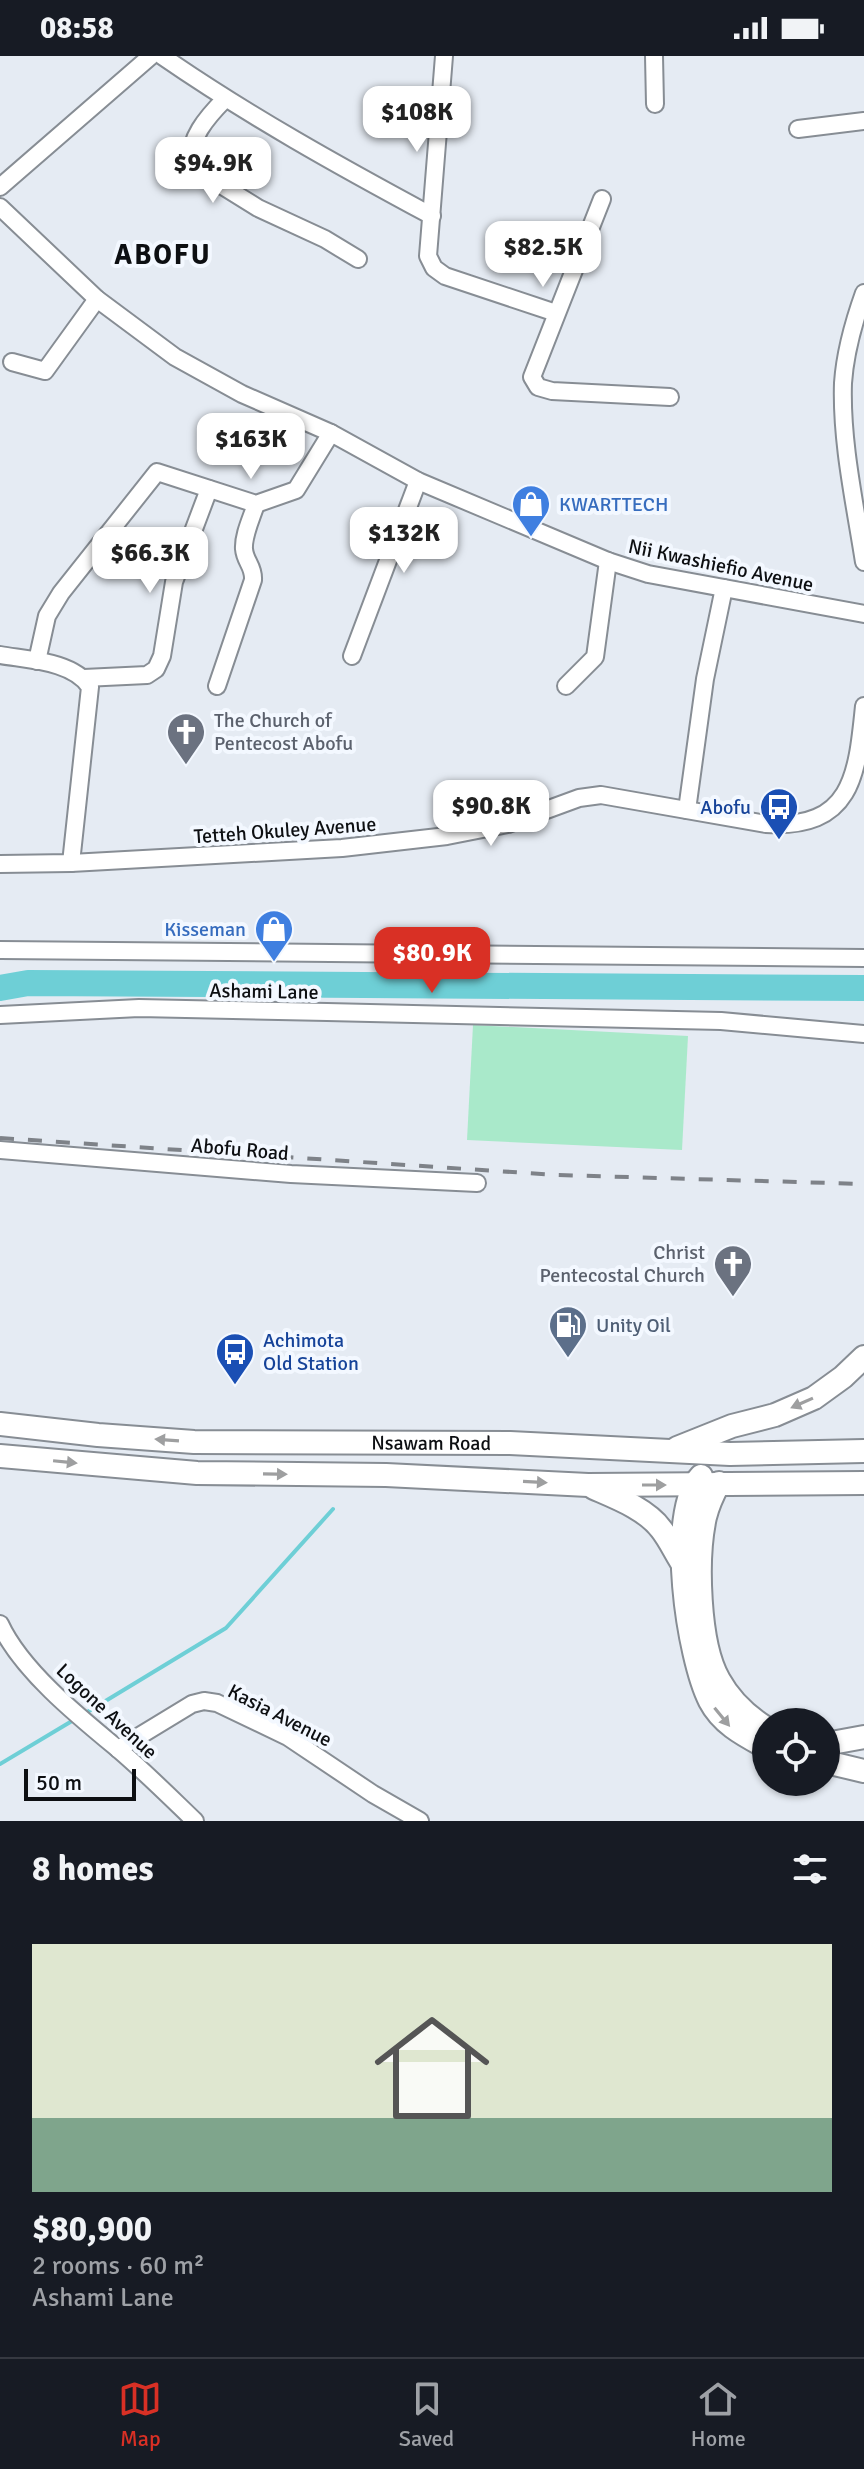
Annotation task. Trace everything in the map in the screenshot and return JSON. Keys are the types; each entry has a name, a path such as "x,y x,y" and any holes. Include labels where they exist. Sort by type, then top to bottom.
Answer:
{"highway":[{"path":"666,1452 732,1426 775,1415 814,1398 864,1357"},
{"name":"Nsawam Road","path":"0,1424 194,1442 510,1443 730,1454 864,1451"},
{"path":"730,1454 693,1484 682,1563 688,1627 710,1702 731,1727 752,1739"},
{"name":"Nsawam Road","path":"0,1456 197,1473 386,1475 588,1485 864,1483"},
{"path":"719,1483 707,1509 700,1551 704,1641 719,1680 752,1719"},
{"path":"588,1485 618,1498 652,1519 682,1563"},
{"path":"840,1741 864,1737"},
{"path":"840,1765 864,1771"}],"street":[{"path":"0,187 151,56"},
{"path":"162,56 294,141 432,216"},
{"path":"444,56 428,256 434,268 445,276 556,313"},
{"path":"654,56 655,104"},
{"path":"225,99 205,120 190,158 192,167 258,208 325,239 358,259"},
{"path":"798,129 864,121"},
{"path":"602,199 532,377 538,387 552,391 670,397"},
{"name":"Nii Kwashiefio Avenue","path":"0,207 97,299 175,357 242,394 331,433 418,481 608,561 648,574 864,614"},
{"path":"864,293 848,347 843,392 843,415 864,562"},
{"path":"12,362 45,371 97,299"},
{"path":"37,661 47,616 61,593 157,472 256,504 296,490 331,433"},
{"path":"352,656 418,481"},
{"path":"84,678 147,675 156,669 162,656 174,582 209,489"},
{"path":"217,686 253,580 253,566 246,556 244,542 256,504"},
{"path":"566,686 595,657 608,561"},
{"path":"687,810 705,679 724,588"},
{"path":"0,655 76,672 90,687 71,863"},
{"name":"Tetteh Okuley Avenue","path":"0,864 342,848 447,836 508,824 579,798 601,795 787,826 822,817 847,790 862,761 864,706"},
{"path":"0,950 864,958"},
{"name":"Ashami Lane","path":"0,1015 139,1008 312,1011 721,1021 864,1034"},
{"name":"Abofu Road","path":"0,1150 291,1174 477,1183"},
{"name":"Logone Avenue","path":"0,1624 5,1647 195,1821"},
{"name":"Kasia Avenue","path":"118,1749 192,1704 204,1701 217,1703 288,1737 373,1794 420,1821"}],"green space":[{"path":"473,1025 688,1036 682,1150 467,1140"}],"waterway":[{"path":"0,988 28,983 864,988"},
{"path":"84,1714 226,1628 333,1509"},
{"path":"0,1764 77,1718"}],"railway":[{"path":"0,1138 557,1175 864,1184"}],"place":[{"name":"KWARTTECH","path":"531,538"},
{"name":"The Church of Pentecost Abofu","path":"186,766"},
{"name":"Abofu","path":"779,841"},
{"name":"Kisseman","path":"274,963"},
{"name":"Christ Pentecostal Church","path":"733,1298"},
{"name":"Unity Oil","path":"568,1359"},
{"name":"Achimota Old Station","path":"235,1386"}],"district":[{"name":"ABOFU","path":"163,254"}]}
